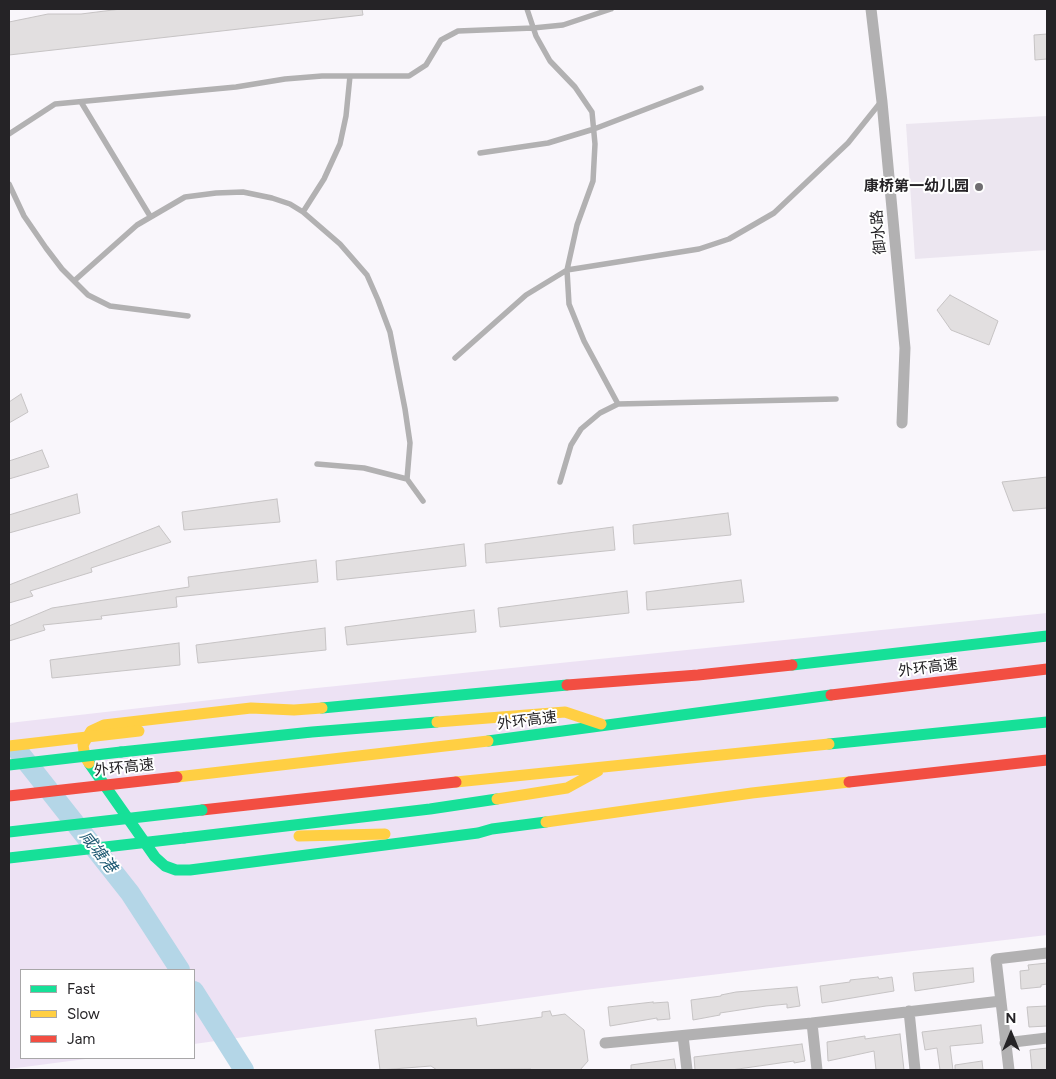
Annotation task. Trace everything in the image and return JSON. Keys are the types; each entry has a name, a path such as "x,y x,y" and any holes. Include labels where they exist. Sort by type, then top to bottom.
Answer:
{"highway":[{"path":"9,746 261,718 294,718 349,707 546,687 698,675 1047,636"},
{"name":"外环高速","path":"9,796 451,746 848,693 1047,670"},
{"path":"348,728 251,708 104,725 91,731 83,745 85,757 155,857 165,866 176,870 190,870 478,833 492,829 752,793 1047,760"},
{"path":"9,765 348,728 566,712 606,726"},
{"path":"9,832 604,767 1047,722"},
{"path":"9,858 430,810 567,788 604,767"},
{"path":"248,830 284,836 492,829"}],"street":[{"name":"御水路","path":"871,9 906,348 902,424"},
{"path":"1009,1070 996,959 1047,953"},
{"path":"606,1043 812,1023 1001,1001"},
{"path":"909,1011 915,1070"},
{"path":"812,1023 817,1070"},
{"path":"683,1036 687,1070"},
{"path":"1006,1042 1047,1038"}],"lane":[{"path":"527,9 533,28 550,62 575,87 592,112 595,144 593,181 577,225 567,270 569,304 584,341 618,404"},
{"path":"9,134 55,104 236,87 285,79 322,76 409,76 426,66 442,40 458,30 533,28 563,25 611,9"},
{"path":"303,212 324,179 340,144 346,116 350,76"},
{"path":"480,153 548,144 594,130 701,88"},
{"path":"81,102 150,216"},
{"path":"455,358 526,295 567,270 699,249 729,239 774,213 848,144 882,102"},
{"path":"9,184 24,216 46,248 88,295 110,306 188,316"},
{"path":"74,281 137,225 185,197 243,192 290,204 303,212 340,244 368,275 390,332 405,409 410,443 407,479"},
{"path":"560,482 571,445 581,429 600,413 618,404 836,399"},
{"path":"316,464 364,468 407,479 423,501"}],"shaded area":[{"name":"康桥第一幼儿园","path":"1047,116 1047,250 915,259 906,124"},
{"path":"1047,613 1047,935 585,990 195,1044 195,969 20,969 20,1059 85,1059 9,1069 9,723 307,689"}],"building":[{"path":"121,9 362,9 363,15 9,55 9,22 48,14 81,14"},
{"path":"1047,34 1047,59 1035,60 1034,35"},
{"path":"950,295 998,321 989,345 951,330 937,310"},
{"path":"21,394 28,412 9,423 9,402"},
{"path":"42,450 49,467 9,479 9,461"},
{"path":"1047,477 1047,508 1013,511 1002,482"},
{"path":"77,494 80,513 9,533 9,515"},
{"path":"277,499 280,522 184,530 182,512"},
{"path":"728,513 731,535 634,544 633,525"},
{"path":"159,526 171,542 91,568 92,572 30,591 33,596 9,603 9,585"},
{"path":"613,527 615,550 486,563 485,544"},
{"path":"464,544 466,566 337,580 336,561"},
{"path":"316,560 318,582 176,597 177,607 101,616 102,619 43,625 45,630 9,641 9,626 52,608 189,587 188,577"},
{"path":"741,580 744,602 647,610 646,592"},
{"path":"627,591 629,613 500,627 498,608"},
{"path":"474,610 476,632 347,645 345,627"},
{"path":"325,628 326,650 198,663 196,645"},
{"path":"179,643 180,665 52,678 50,660"},
{"path":"1047,963 1047,984 1041,985 1041,987 1021,989 1020,971 1029,970 1028,965"},
{"path":"973,968 974,982 915,991 913,973"},
{"path":"878,977 879,979 892,977 894,991 822,1003 820,986"},
{"path":"797,987 800,1006 787,1008 787,1004 766,1006 720,1013 720,1015 693,1020 691,1000 736,992"},
{"path":"668,1002 670,1019 657,1020 657,1018 610,1026 608,1007"},
{"path":"1047,1006 1047,1026 1029,1027 1027,1007"},
{"path":"550,1011 552,1016 565,1014 584,1030 588,1061 580,1070 437,1070 431,1066 380,1070 375,1030 476,1018 477,1026 542,1017 542,1012"},
{"path":"981,1025 983,1043 950,1046 953,1070 940,1070 937,1048 925,1050 922,1032"},
{"path":"900,1034 904,1070 876,1070 874,1051 828,1061 827,1042 865,1036 865,1039"},
{"path":"802,1044 805,1061 731,1070 695,1070 694,1057"},
{"path":"1047,1048 1047,1070 1032,1070 1030,1050"},
{"path":"674,1059 676,1070 631,1070 631,1065"},
{"path":"982,1061 983,1070 955,1070 955,1065"}],"waterway":[{"name":"咸塘港","path":"18,751 130,893 179,969"},
{"name":"咸塘港","path":"195,993 244,1070"}],"traffic: fast":[{"path":"792,665 1047,636"},
{"path":"322,708 567,685"},
{"path":"488,741 831,695"},
{"path":"121,752 312,732 437,722"},
{"path":"829,744 1047,722"},
{"path":"9,765 121,752"},
{"path":"89,763 155,857 165,866 176,870 190,870 478,833 492,829 546,822"},
{"path":"184,838 430,809 497,799"},
{"path":"9,832 202,810"},
{"path":"9,858 184,838"}],"traffic: slow":[{"path":"89,763 85,757 83,745 91,731 104,725 251,708 294,710 322,708"},
{"path":"437,722 565,712 601,724"},
{"path":"9,746 139,731"},
{"path":"177,777 488,741"},
{"path":"456,782 829,744"},
{"path":"497,799 567,788 598,771"},
{"path":"546,822 752,793 849,782"},
{"path":"299,836 385,834"}],"traffic: jam":[{"path":"567,685 698,675 792,665"},
{"path":"831,695 1047,669"},
{"path":"849,782 1047,760"},
{"path":"9,796 177,777"},
{"path":"202,810 456,782"}],"place":[{"name":"康桥第一幼儿园","path":"979,187"}]}
